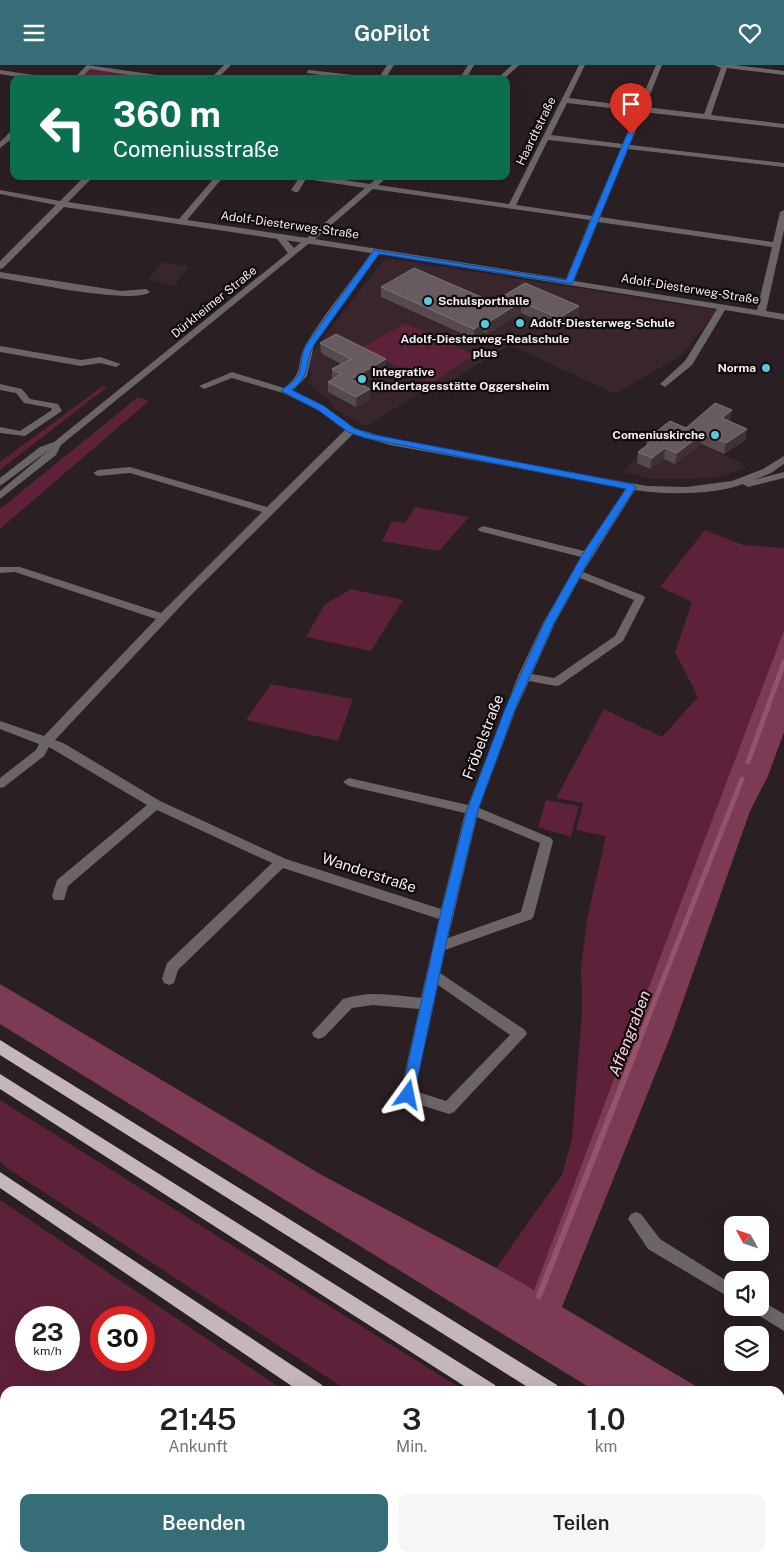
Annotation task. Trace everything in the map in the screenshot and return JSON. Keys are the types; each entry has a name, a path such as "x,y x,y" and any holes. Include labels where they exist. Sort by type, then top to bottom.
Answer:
{"highway":[{"path":"0,1047 542,1386"},
{"path":"0,1081 480,1386"},
{"path":"0,1179 308,1386"}],"street":[{"path":"218,75 228,65"},
{"path":"306,75 315,65"},
{"path":"384,75 392,65"},
{"path":"505,75 516,65"},
{"name":"Haardtstraße","path":"511,207 582,65"},
{"path":"569,282 659,65"},
{"path":"707,117 722,65 771,68 784,73"},
{"path":"80,75 90,66 146,75"},
{"path":"0,72 20,75"},
{"path":"309,72 335,75"},
{"path":"564,100 784,126"},
{"path":"0,146 10,137"},
{"path":"546,137 784,165"},
{"path":"0,266 86,180"},
{"path":"181,222 217,180"},
{"path":"295,191 301,180"},
{"path":"324,180 777,245"},
{"name":"Dürkheimer Straße","path":"0,483 42,449 56,444 124,391 294,253 380,180"},
{"name":"Adolf-Diesterweg-Straße","path":"0,192 62,204 122,211 181,222 377,251 784,317"},
{"path":"761,313 784,212"},
{"path":"279,236 294,253"},
{"path":"286,391 303,374 305,354 310,345 377,251"},
{"path":"0,275 121,294 146,292"},
{"path":"665,384 689,363 722,307"},
{"path":"0,349 81,363 100,361 116,364"},
{"path":"204,386 232,375 286,391 321,408 351,430 390,442 632,487 686,490 734,484 767,471 783,462"},
{"path":"0,387 19,391 27,401 54,406 57,411 22,434 0,430"},
{"path":"0,784 40,753 46,742 164,617 351,430"},
{"name":"Dürkheimer Straße","path":"0,496 53,453 56,444"},
{"path":"98,473 130,471 268,511"},
{"path":"734,484 758,483 784,475"},
{"name":"Fröbelstraße","path":"433,975 520,1034 449,1108 408,1095 433,975 439,947 472,810 524,676 549,623 576,573 632,487"},
{"path":"483,529 587,555"},
{"path":"0,570 16,569 164,617"},
{"path":"524,676 556,682 619,638 640,598 576,573"},
{"name":"Wanderstraße","path":"0,725 61,747 156,804 281,862 446,916"},
{"path":"349,782 472,810 547,841 527,915 439,947"},
{"path":"59,896 62,884 156,804"},
{"path":"169,979 172,967 281,862"},
{"path":"319,1033 348,1003 354,1001 373,999 427,1004"},
{"path":"636,1219 654,1244 724,1287"},
{"path":"769,1314 784,1323"}],"shaded area":[{"path":"90,69 131,75 83,75"},
{"name":"Adolf-Diesterweg-Schule","path":"385,258 717,310 682,355 615,394 510,345 441,387 431,386 369,425 363,425 338,411 325,397 308,384 307,381 311,377 309,364 311,355 316,347"},
{"path":"163,262 190,266 174,286 148,279"},
{"path":"405,323 475,355 431,383 360,349"},
{"path":"103,386 107,387 0,470 0,462"},
{"path":"138,397 149,401 0,529 0,509"},
{"path":"665,429 742,463 746,468 719,477 687,479 652,479 623,472 652,439"},
{"path":"415,507 469,517 439,551 382,541 392,521 405,523"},
{"path":"705,530 743,545 783,548 784,546 784,630 534,1290 496,1268 562,1175 572,1139 582,1011 581,968 587,919 606,836 576,830 583,803 556,798 604,709 662,737 698,697 675,652 692,602 660,587"},
{"path":"351,589 403,600 371,651 306,637 325,604"},
{"path":"784,630 784,732 768,776 750,811 671,1035 562,1307 696,1386 587,1386 0,1024 0,984 320,1174 534,1290"},
{"path":"271,684 353,699 338,741 246,720"},
{"path":"546,800 579,806 571,837 538,827"},
{"path":"0,1100 457,1386 340,1386 7,1168 0,1161"},
{"path":"0,1200 278,1386 0,1386"}],"building":[{"path":"414,268 493,302 525,283 579,306 559,318 521,302 474,329 381,287"},
{"path":"336,334 386,359 351,379 370,389 356,397 328,382 341,374 332,369 351,359 320,343"},
{"path":"715,403 732,410 722,418 747,429 726,443 703,433 677,453 665,448 652,458 638,452 653,441 647,439 670,421 686,428"}],"waterway":[{"name":"Affengraben","path":"748,762 784,662"},
{"name":"Affengraben","path":"637,1046 742,779"},
{"name":"Affengraben","path":"539,1296 638,1044"}],"place":[{"name":"Schulsporthalle","path":"428,301"},
{"name":"Adolf-Diesterweg-Schule","path":"520,323"},
{"name":"Adolf-Diesterweg-Realschule plus","path":"485,324"},
{"name":"Norma","path":"766,368"},
{"name":"Integrative Kindertagesstätte Oggersheim","path":"362,379"},
{"name":"Comeniuskirche","path":"715,435"}],"route":[{"path":"408,1095 446,916 472,810 510,709 549,623 587,555 632,487 390,442 368,436 351,430 310,401 286,391 303,374 303,362 310,345 377,251 569,282 631,134"}]}
